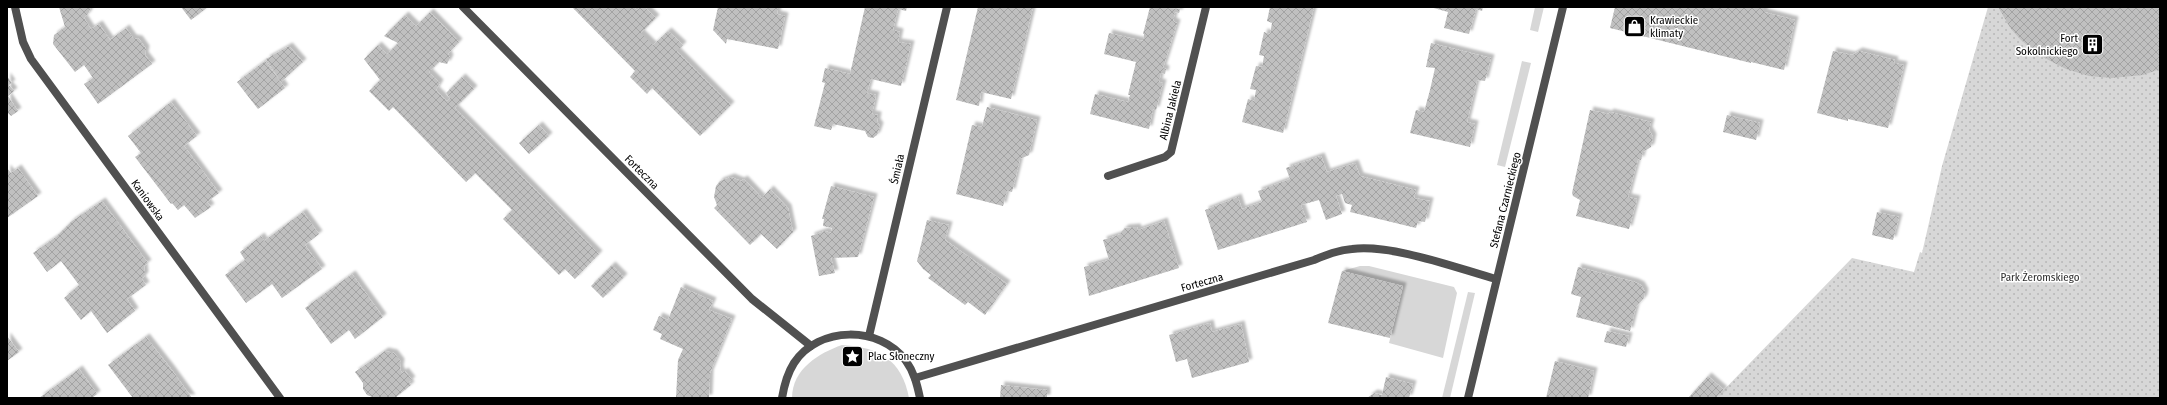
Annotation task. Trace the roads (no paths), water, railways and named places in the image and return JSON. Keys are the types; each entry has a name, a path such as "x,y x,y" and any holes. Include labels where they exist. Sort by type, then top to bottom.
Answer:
{"street":[{"name":"Kaniowska","path":"15,7 23,42 32,59 280,398"},
{"name":"Forteczna","path":"463,7 752,299 812,346"},
{"name":"Śmiała","path":"869,336 947,7"},
{"name":"Albina Jakiela","path":"1108,176 1165,157 1171,152 1206,7"},
{"name":"Stefana Czarnieckiego","path":"1468,398 1563,7"},
{"name":"Forteczna","path":"915,378 1298,265 1337,251 1354,248 1382,250 1416,257 1496,279"},
{"path":"782,398 784,384 794,362 812,346 830,337 851,334 869,336 890,346 905,360 915,378 920,398"}],"place":[{"name":"Krawieckie klimaty","path":"1635,26"},
{"name":"Fort Sokolnickiego","path":"2093,44"},
{"name":"Plac Słoneczny","path":"853,356"}],"park label":[{"name":"Park Żeromskiego","path":"2040,277"}]}
